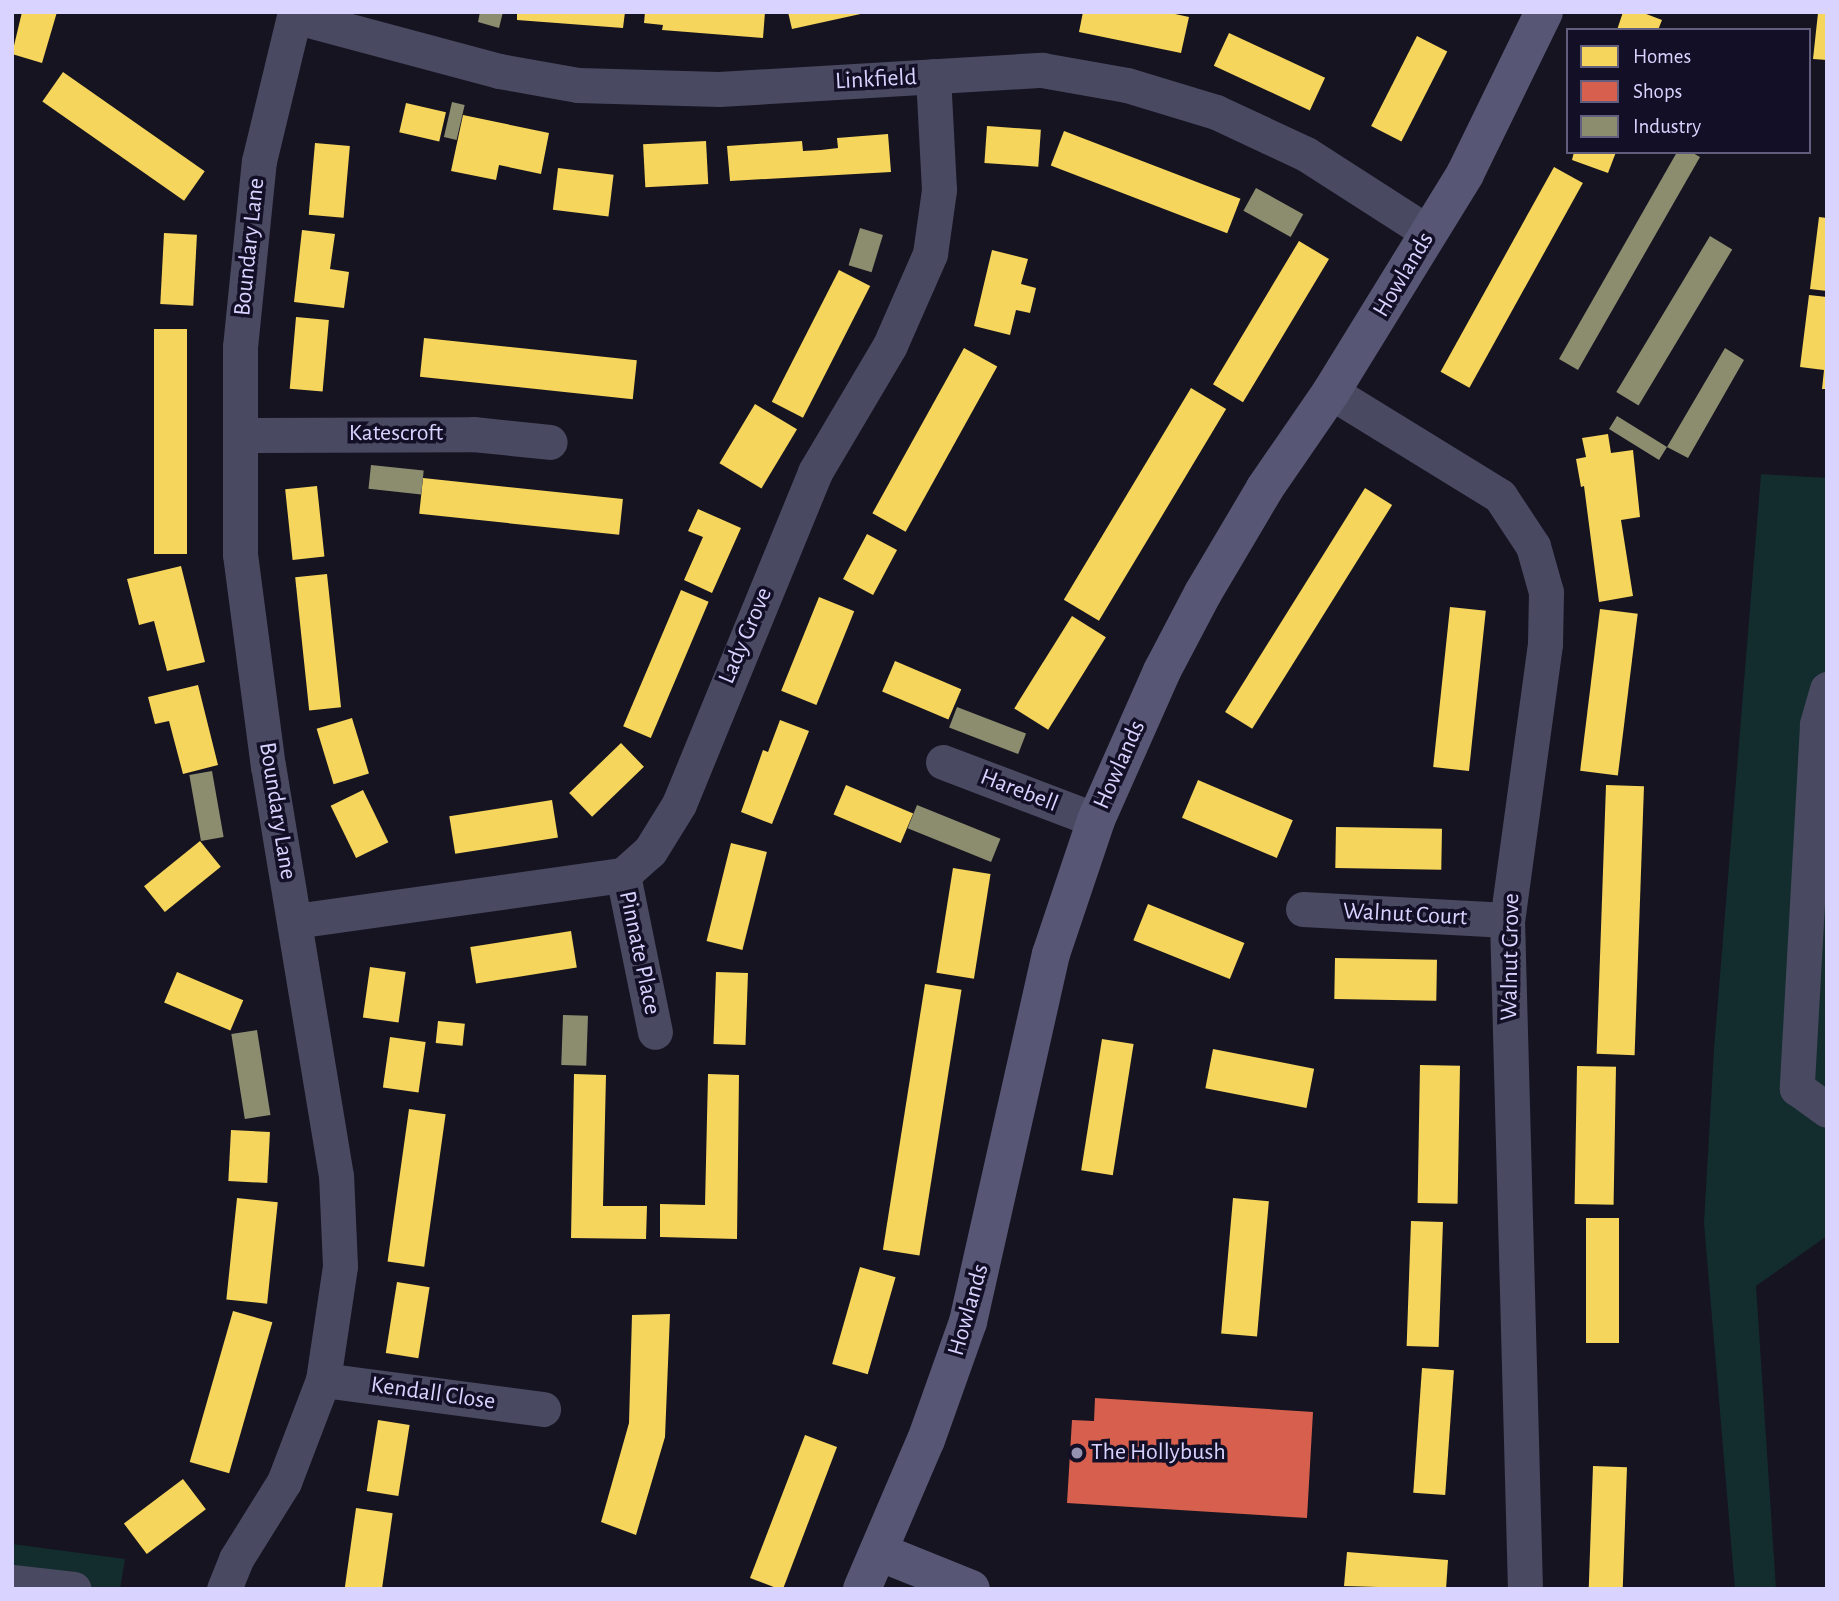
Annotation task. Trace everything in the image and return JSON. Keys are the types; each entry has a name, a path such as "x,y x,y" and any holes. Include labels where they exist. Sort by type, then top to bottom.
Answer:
{"street":[{"name":"Howlands","path":"862,1589 926,1440 968,1322 1051,954 1096,820 1162,671 1203,593 1265,488 1331,392 1465,174 1544,12"},
{"name":"Linkfield","path":"294,14 499,71 578,85 719,89 1042,70 1127,85 1216,112 1306,155 1429,233"},
{"name":"Boundary Lane","path":"224,1589 236,1559 284,1482 323,1380 340,1266 335,1176 268,767 240,554 240,347 259,160 294,14"},
{"name":"Lady Grove","path":"623,874 650,851 679,804 717,704 797,523 815,472 890,345 930,254 939,190 933,76"},
{"name":"Walnut Grove","path":"1331,392 1500,496 1533,546 1546,592 1545,643 1507,920 1525,1589"},
{"name":"Katescroft","path":"242,435 474,434 550,442"},
{"path":"1827,689 1817,725 1797,1088 1827,1110"},
{"name":"Harebell","path":"943,762 1096,820"},
{"path":"295,921 623,874"},
{"name":"Pinnate Place","path":"623,874 655,1032"},
{"name":"Walnut Court","path":"1303,909 1507,920"},
{"name":"Kendall Close","path":"323,1380 543,1409"},
{"path":"879,1552 971,1589"},
{"path":"12,1582 74,1589"}],"green space":[{"path":"1761,474 1827,478 1827,1236 1756,1286 1776,1589 1735,1589 1704,1223 1714,1049"},
{"path":"12,1544 125,1559 120,1589 12,1589"}],"building: Homes":[{"path":"22,12 57,12 42,63 12,54"},
{"path":"517,12 625,12 623,28 517,20"},
{"path":"645,12 765,12 763,38 662,30 663,25 644,23"},
{"path":"788,12 865,12 865,13 792,29"},
{"path":"1083,12 1166,12 1189,17 1181,53 1079,32"},
{"path":"1623,12 1641,12 1662,20 1659,28 1618,28"},
{"path":"1818,13 1827,14 1827,60 1813,59"},
{"path":"1229,33 1325,78 1310,110 1214,66"},
{"path":"1417,36 1447,51 1401,141 1371,126"},
{"path":"63,72 205,171 184,201 42,101"},
{"path":"406,103 446,112 439,141 399,132"},
{"path":"463,115 549,133 541,174 499,165 496,180 451,171"},
{"path":"987,126 1041,130 1038,167 984,163"},
{"path":"1064,131 1240,199 1227,233 1051,166"},
{"path":"888,134 891,172 730,181 727,146 802,141 803,151 821,150 838,148 837,138"},
{"path":"706,141 708,184 645,187 643,144"},
{"path":"315,143 350,146 344,218 309,215"},
{"path":"1574,154 1615,154 1608,173 1572,160"},
{"path":"1554,167 1583,183 1469,388 1441,372"},
{"path":"558,168 614,175 608,217 553,210"},
{"path":"1819,217 1827,218 1827,291 1810,289"},
{"path":"302,230 335,234 330,269 349,272 344,308 294,302"},
{"path":"164,233 197,235 193,306 160,304"},
{"path":"1299,241 1329,259 1243,402 1213,384"},
{"path":"992,250 1028,259 1021,284 1036,288 1030,313 1016,310 1010,335 974,326"},
{"path":"839,270 870,286 803,418 772,402"},
{"path":"1809,295 1827,297 1827,389 1822,389 1824,370 1800,367"},
{"path":"296,317 329,320 323,392 290,389"},
{"path":"154,329 187,329 187,554 154,554"},
{"path":"424,338 637,360 633,399 420,377"},
{"path":"964,348 997,366 906,532 872,513"},
{"path":"1191,388 1226,409 1099,621 1064,600"},
{"path":"755,404 797,429 761,488 719,463"},
{"path":"1608,434 1611,453 1633,450 1640,517 1621,520 1633,596 1599,602 1584,486 1581,487 1576,459 1586,457 1582,438"},
{"path":"423,478 623,499 619,535 419,514"},
{"path":"317,486 324,557 293,560 285,489"},
{"path":"1365,488 1392,505 1252,729 1225,712"},
{"path":"698,509 741,528 712,593 684,580 703,537 688,531"},
{"path":"867,534 897,550 873,595 843,579"},
{"path":"181,566 205,662 167,671 154,621 139,625 127,579"},
{"path":"327,574 341,707 309,711 295,577"},
{"path":"681,590 709,602 651,738 623,726"},
{"path":"819,597 854,611 816,705 781,691"},
{"path":"1450,607 1486,611 1469,771 1433,767"},
{"path":"1600,609 1638,614 1618,775 1580,771"},
{"path":"1072,616 1106,637 1048,730 1014,708"},
{"path":"895,661 961,689 948,720 882,691"},
{"path":"198,685 218,765 183,774 169,721 155,724 148,697"},
{"path":"352,718 369,773 334,784 317,729"},
{"path":"780,720 809,731 772,824 741,812 763,750 768,752"},
{"path":"621,743 644,767 592,817 569,793"},
{"path":"1198,780 1293,820 1277,858 1182,818"},
{"path":"846,785 913,814 901,843 833,814"},
{"path":"1606,785 1644,786 1635,1055 1597,1054"},
{"path":"363,790 388,842 356,858 331,806"},
{"path":"552,800 558,838 455,854 449,816"},
{"path":"1336,827 1442,829 1441,870 1335,868"},
{"path":"200,841 221,867 165,912 144,886"},
{"path":"731,843 767,852 742,950 707,941"},
{"path":"953,868 991,874 974,979 936,973"},
{"path":"1148,904 1244,943 1230,979 1133,940"},
{"path":"571,931 577,968 476,984 470,947"},
{"path":"1335,958 1437,960 1436,1001 1334,999"},
{"path":"370,967 406,972 399,1023 363,1018"},
{"path":"177,972 243,1000 230,1031 164,1002"},
{"path":"716,972 748,973 745,1045 713,1044"},
{"path":"925,984 962,990 919,1255 883,1250"},
{"path":"438,1021 465,1024 463,1046 436,1043"},
{"path":"390,1037 426,1042 419,1093 383,1088"},
{"path":"1102,1039 1134,1044 1113,1175 1081,1170"},
{"path":"1213,1049 1314,1069 1306,1108 1205,1088"},
{"path":"1420,1065 1460,1066 1458,1204 1418,1203"},
{"path":"1577,1066 1616,1067 1614,1205 1575,1204"},
{"path":"574,1074 606,1075 603,1206 647,1206 646,1239 571,1238"},
{"path":"708,1074 739,1075 737,1239 660,1237 660,1204 705,1205"},
{"path":"409,1109 446,1114 424,1267 388,1262"},
{"path":"231,1130 270,1132 267,1183 228,1181"},
{"path":"237,1198 278,1202 267,1304 226,1299"},
{"path":"1233,1198 1269,1201 1257,1337 1221,1333"},
{"path":"1586,1218 1619,1218 1619,1343 1586,1343"},
{"path":"1411,1221 1443,1222 1439,1347 1407,1346"},
{"path":"860,1267 896,1277 868,1374 832,1364"},
{"path":"397,1282 430,1287 418,1358 386,1353"},
{"path":"233,1311 272,1322 229,1473 190,1462"},
{"path":"670,1314 665,1437 636,1535 601,1522 629,1423 632,1315"},
{"path":"1422,1368 1454,1370 1445,1495 1413,1493"},
{"path":"378,1420 410,1425 398,1496 367,1491"},
{"path":"805,1435 837,1447 783,1589 779,1589 750,1578"},
{"path":"1593,1466 1627,1467 1623,1589 1589,1589"},
{"path":"183,1479 206,1509 147,1554 124,1524"},
{"path":"356,1508 393,1513 382,1589 345,1589"},
{"path":"1347,1552 1448,1560 1446,1589 1344,1586"}],"building: Shops":[{"path":"1095,1398 1313,1412 1307,1518 1067,1503 1072,1420 1094,1421"}],"building: Industry":[{"path":"480,12 503,12 499,28 478,22"},
{"path":"452,102 465,105 457,140 444,137"},
{"path":"1676,154 1695,154 1700,157 1578,370 1559,359"},
{"path":"1256,188 1303,214 1291,237 1243,211"},
{"path":"860,228 883,235 872,272 849,265"},
{"path":"1710,236 1732,249 1639,405 1616,392"},
{"path":"1725,348 1744,360 1688,458 1667,447"},
{"path":"1617,416 1667,447 1659,460 1609,429"},
{"path":"371,465 424,471 421,494 368,489"},
{"path":"957,707 1026,734 1018,754 949,728"},
{"path":"212,771 224,837 201,841 189,775"},
{"path":"917,805 1000,839 991,862 908,828"},
{"path":"563,1015 588,1016 586,1066 561,1065"},
{"path":"257,1030 270,1115 245,1119 231,1034"}],"place":[{"name":"The Hollybush","path":"1077,1453"}]}
